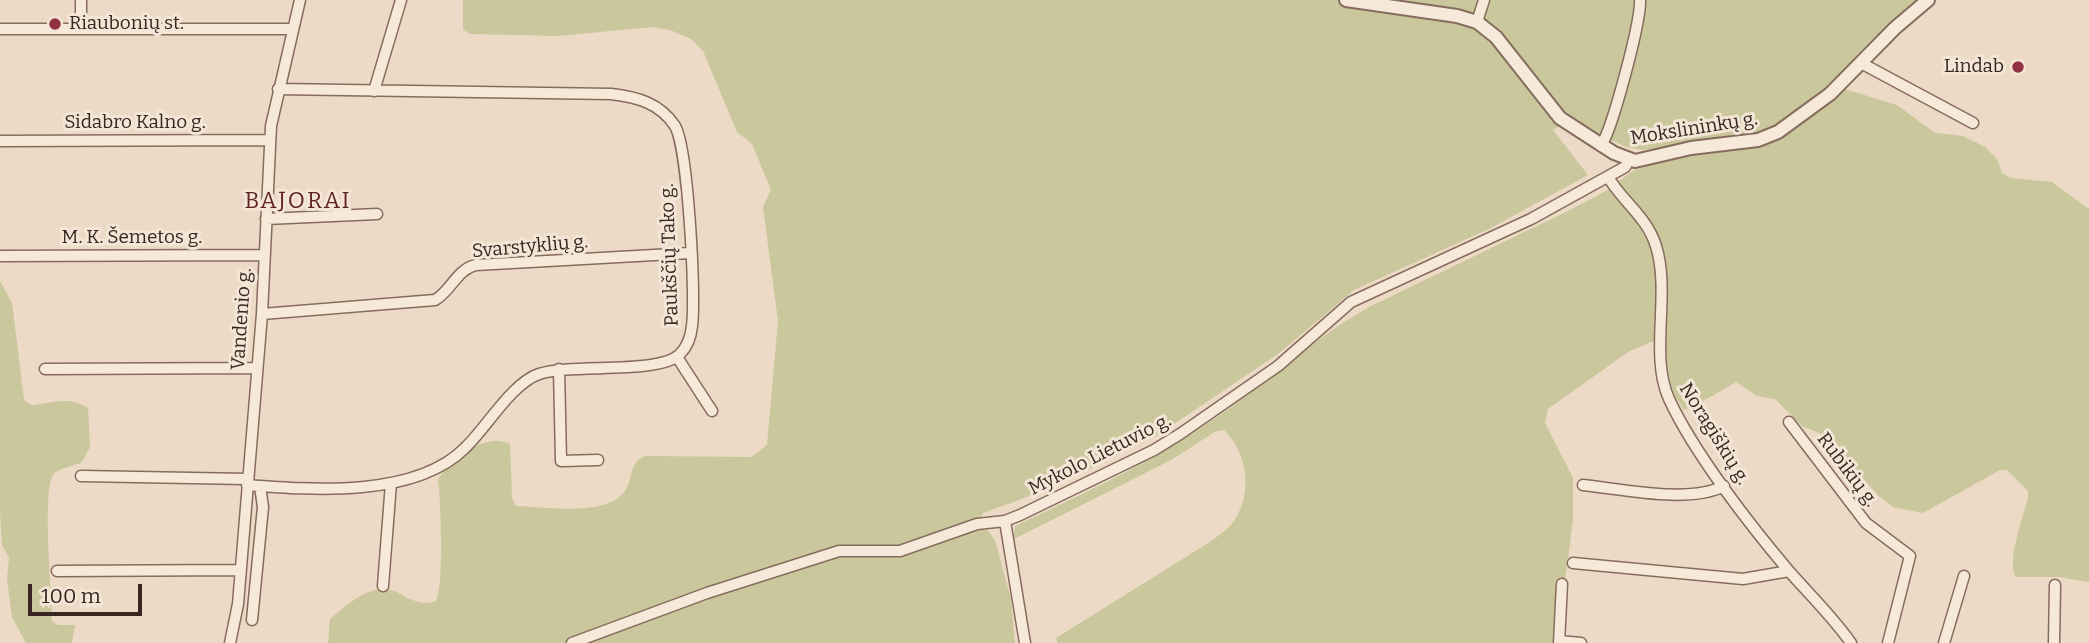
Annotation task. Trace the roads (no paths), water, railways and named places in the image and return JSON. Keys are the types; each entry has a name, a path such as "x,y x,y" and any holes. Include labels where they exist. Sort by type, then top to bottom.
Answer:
{"street":[{"path":"81,0 81,28"},
{"name":"Vandenio g.","path":"230,643 241,570 261,314 270,140 278,89 300,0"},
{"path":"374,90 401,0"},
{"path":"1346,0 1477,22 1484,0"},
{"path":"1601,146 1610,127 1640,15 1640,0"},
{"name":"Mokslininkų g.","path":"1477,22 1496,37 1555,113 1601,146 1629,161 1691,148 1758,140 1778,132 1815,107 1928,0"},
{"path":"0,29 293,29"},
{"path":"1861,63 1973,123"},
{"name":"Paukščių Tako g.","path":"278,89 611,94 650,103 668,117 683,145 692,329 686,346 677,357"},
{"name":"Sidabro Kalno g.","path":"0,141 270,140"},
{"name":"Mykolo Lietuvio g.","path":"572,643 707,593 839,551 900,551 977,524 1006,521 1123,466 1180,434 1278,366 1351,302 1519,225 1608,177 1625,167 1629,161"},
{"name":"Noragiškių g.","path":"1608,177 1627,204 1647,225 1656,247 1663,288 1664,382 1670,401 1724,486 1789,571 1851,643"},
{"path":"266,219 377,214"},
{"name":"Svarstyklių g.","path":"261,314 435,300 443,296 466,268 476,265 690,253"},
{"name":"M. K. Šemetos g.","path":"0,256 264,255"},
{"path":"81,476 347,488 391,483 430,472 453,458 464,450 528,379 559,369 653,365 677,357 712,411"},
{"path":"45,369 256,368"},
{"path":"559,369 561,461 598,460"},
{"name":"Rubikių g.","path":"1789,422 1866,523 1910,556 1888,643"},
{"path":"383,586 391,483"},
{"path":"1583,485 1668,494 1711,491 1724,486"},
{"path":"252,620 262,507 260,486"},
{"path":"1006,521 1024,643"},
{"path":"1573,563 1743,579 1789,571"},
{"path":"57,571 241,570"},
{"path":"1944,643 1964,576"},
{"path":"1562,584 1559,642 1581,643"},
{"path":"2054,643 2055,585"}],"place":[{"name":"Riaubonių st.","path":"55,24"},
{"name":"Lindab","path":"2018,67"}],"district":[{"name":"BAJORAI","path":"298,202"}]}
